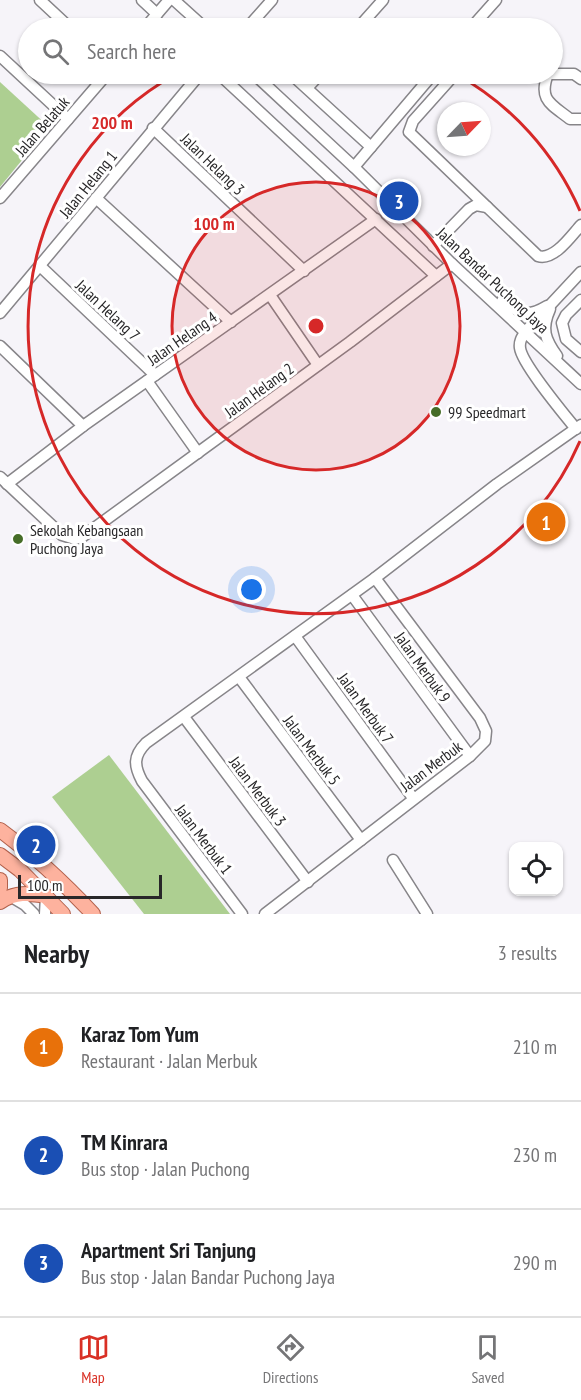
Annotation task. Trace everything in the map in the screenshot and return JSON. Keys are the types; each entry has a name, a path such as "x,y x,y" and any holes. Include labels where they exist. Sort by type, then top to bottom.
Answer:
{"main road":[{"path":"0,830 60,879 93,914"},
{"path":"0,855 20,870 63,914"},
{"path":"0,880 3,896 26,892 46,896"}],"street":[{"path":"40,0 59,18"},
{"path":"142,0 157,14"},
{"path":"154,18 171,0 193,18"},
{"path":"256,18 272,0"},
{"path":"367,18 383,0"},
{"path":"480,18 496,0"},
{"path":"0,56 18,73"},
{"path":"563,74 574,74 581,79"},
{"path":"30,84 68,119"},
{"name":"Jalan Belatuk","path":"0,198 98,84"},
{"name":"Jalan Helang 1","path":"0,313 191,84"},
{"path":"230,84 436,276"},
{"name":"Jalan Bandar Puchong Jaya","path":"265,84 581,384"},
{"path":"302,84 371,147"},
{"path":"307,88 311,84"},
{"path":"354,167 425,84"},
{"path":"446,84 413,121 409,132 538,256 543,258 552,255 581,225"},
{"path":"544,84 545,96 552,105 570,119 581,119"},
{"name":"Jalan Helang 3","path":"153,128 304,271"},
{"path":"467,189 470,199 469,209"},
{"path":"96,198 231,322"},
{"path":"433,246 469,209 476,205 487,207"},
{"name":"Jalan Helang 4","path":"4,480 376,219"},
{"name":"Jalan Helang 2","path":"4,480 62,535 75,539 82,537 452,264"},
{"name":"Jalan Helang 7","path":"40,266 151,378 198,453"},
{"path":"461,272 516,312 525,314 537,312 552,303"},
{"path":"184,717 375,578 497,484 578,427 522,356 520,340 581,272"},
{"path":"270,295 318,365"},
{"path":"581,300 566,315 562,323 566,339 581,352"},
{"path":"552,303 544,321 544,330 550,345 567,371"},
{"path":"0,346 83,426"},
{"name":"Jalan Merbuk","path":"265,914 470,756 487,736 484,725 375,578"},
{"name":"Jalan Merbuk 9","path":"352,595 470,756"},
{"name":"Jalan Merbuk 7","path":"295,636 413,798"},
{"name":"Jalan Merbuk 5","path":"239,676 361,840"},
{"name":"Jalan Merbuk 1","path":"184,717 146,743 137,753 135,764 142,781 242,914"},
{"name":"Jalan Merbuk 3","path":"184,717 308,882"},
{"path":"393,860 427,914"},
{"path":"3,896 25,905 34,914"},
{"path":"45,914 46,896"}],"green space":[{"path":"0,82 49,127 0,187"},
{"path":"109,755 230,914 144,914 52,797"}],"place":[{"name":"Apartment Sri Tanjung","path":"399,201"},
{"name":"99 Speedmart","path":"436,412"},
{"name":"Karaz Tom Yum","path":"546,522"},
{"name":"Sekolah Kebangsaan Puchong Jaya","path":"18,539"},
{"name":"TM Kinrara","path":"36,845"}]}
